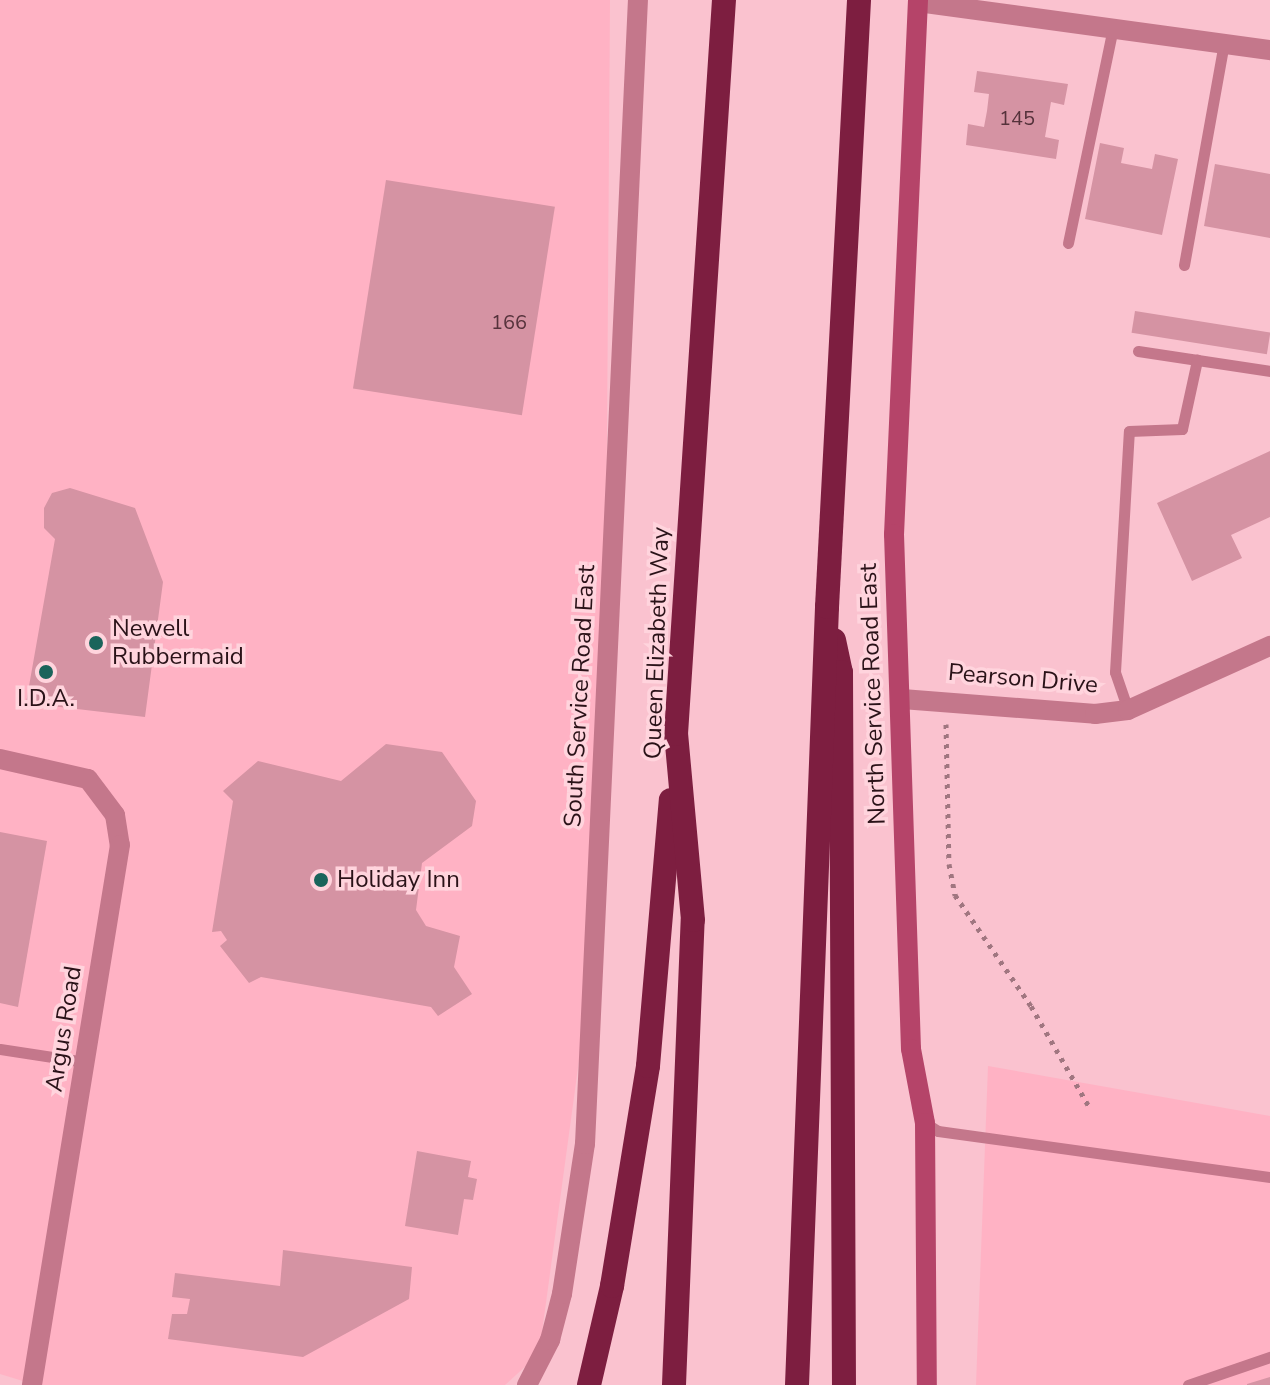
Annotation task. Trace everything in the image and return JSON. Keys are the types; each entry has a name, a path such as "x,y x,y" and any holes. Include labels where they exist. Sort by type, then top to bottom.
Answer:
{"highway":[{"name":"Queen Elizabeth Way","path":"674,1385 693,920 676,734 724,0"},
{"path":"797,1385 827,607 859,0"},
{"path":"827,607 841,672 844,1385"},
{"path":"589,1385 612,1286 648,1066 676,734"}],"street":[{"name":"South Service Road East","path":"527,1385 550,1340 562,1294 585,1144 638,0"},
{"path":"918,1 1270,50"},
{"name":"North Service Road East","path":"918,1 894,534 902,699 911,1049 925,1123 927,1385"},
{"name":"Pearson Drive","path":"902,699 946,699 1095,714 1128,710 1270,646"},
{"name":"Argus Road","path":"0,759 88,779 115,815 120,845 32,1385"}],"lane":[{"path":"1068,243 1113,28"},
{"path":"1184,265 1224,43"},
{"path":"1138,351 1270,371"},
{"path":"1128,710 1115,672 1129,431 1182,429 1197,360"},
{"path":"0,1049 85,1062"},
{"path":"925,1123 938,1131 1270,1177"},
{"path":"1188,1385 1270,1357"}],"path":[{"path":"946,699 949,864 955,895 1031,1006 1090,1108"}],"shaded area":[{"path":"0,0 610,0 604,877 539,1354 505,1385 36,1385 0,1374"},
{"path":"988,1066 1270,1116 1270,1385 976,1385"}],"building":[{"path":"977,71 1068,84 1064,105 1051,102 1045,137 1059,140 1056,159 966,145 968,124 984,127 987,111 989,94 974,92"},
{"path":"1100,143 1124,148 1121,163 1152,169 1155,154 1178,159 1162,235 1085,219"},
{"path":"1215,164 1270,174 1270,238 1204,226"},
{"path":"386,180 555,207 522,415 353,388"},
{"path":"1135,311 1270,332 1267,354 1132,333"},
{"path":"1270,451 1270,517 1231,535 1242,558 1192,581 1157,503"},
{"name":"Newell Rubbermaid","path":"70,488 135,508 163,582 145,717 26,703 55,539 44,528 44,508 52,493"},
{"name":"Holiday Inn","path":"386,744 442,752 476,801 472,826 422,863 416,910 426,926 460,936 454,967 472,994 438,1016 431,1007 261,977 249,983 220,946 227,940 221,931 212,932 233,801 223,791 258,761 341,781"},
{"path":"0,832 47,841 18,1007 0,1003"},
{"path":"417,1151 471,1161 468,1177 477,1179 473,1200 464,1199 458,1235 405,1226"},
{"path":"283,1250 412,1267 409,1299 303,1357 168,1339 172,1314 187,1314 190,1299 172,1297 175,1273 280,1286"},
{"path":"1270,1377 1270,1385 1247,1385 1247,1384"}],"place":[{"name":"Newell Rubbermaid","path":"96,643"},
{"name":"I.D.A.","path":"46,672"},
{"name":"Holiday Inn","path":"321,880"}]}
